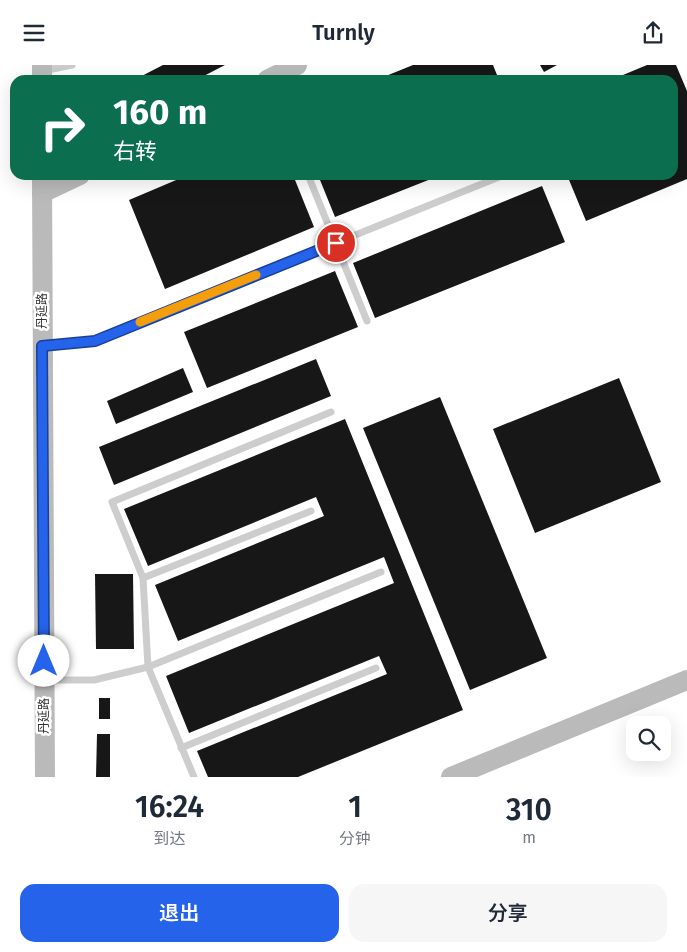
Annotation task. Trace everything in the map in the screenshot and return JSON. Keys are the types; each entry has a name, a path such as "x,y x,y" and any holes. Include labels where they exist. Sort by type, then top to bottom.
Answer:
{"main road":[{"path":"277,75 297,65"},
{"path":"42,184 59,180"},
{"name":"丹延路","path":"42,184 44,777"},
{"path":"451,777 687,680"}],"lane":[{"path":"42,72 72,65"},
{"path":"310,180 367,321"},
{"path":"42,346 95,341 492,180"},
{"path":"194,777 148,667 143,578 112,503 331,412"},
{"path":"143,578 311,511"},
{"path":"44,680 94,680 148,667 381,572"},
{"path":"181,748 376,668"}],"building":[{"path":"163,65 225,65 206,75 144,75"},
{"path":"413,65 493,65 497,75 388,75"},
{"path":"540,65 557,65 544,72"},
{"path":"647,65 676,65 687,91 687,179 586,221 569,180 678,180 678,75 623,75"},
{"path":"176,180 295,180 314,227 165,289 129,200"},
{"path":"320,180 428,180 335,217"},
{"path":"542,186 565,242 375,318 353,263"},
{"path":"335,271 358,327 207,388 184,332"},
{"path":"316,359 331,396 114,485 99,447"},
{"path":"183,368 193,392 116,424 107,401"},
{"path":"619,378 661,482 535,533 493,429"},
{"path":"440,397 547,658 470,690 363,428"},
{"path":"345,419 463,710 298,777 208,777 197,751 387,674 379,656 189,733 166,676 394,583 384,557 178,641 155,585 324,516 316,497 148,566 124,509"},
{"path":"95,574 133,574 134,649 96,649"},
{"path":"99,698 110,698 110,719 99,719"},
{"path":"97,734 110,734 110,777 96,777"}],"slow traffic":[{"path":"140,322 256,275"}],"route":[{"path":"44,661 42,346 95,341 336,243"}]}
